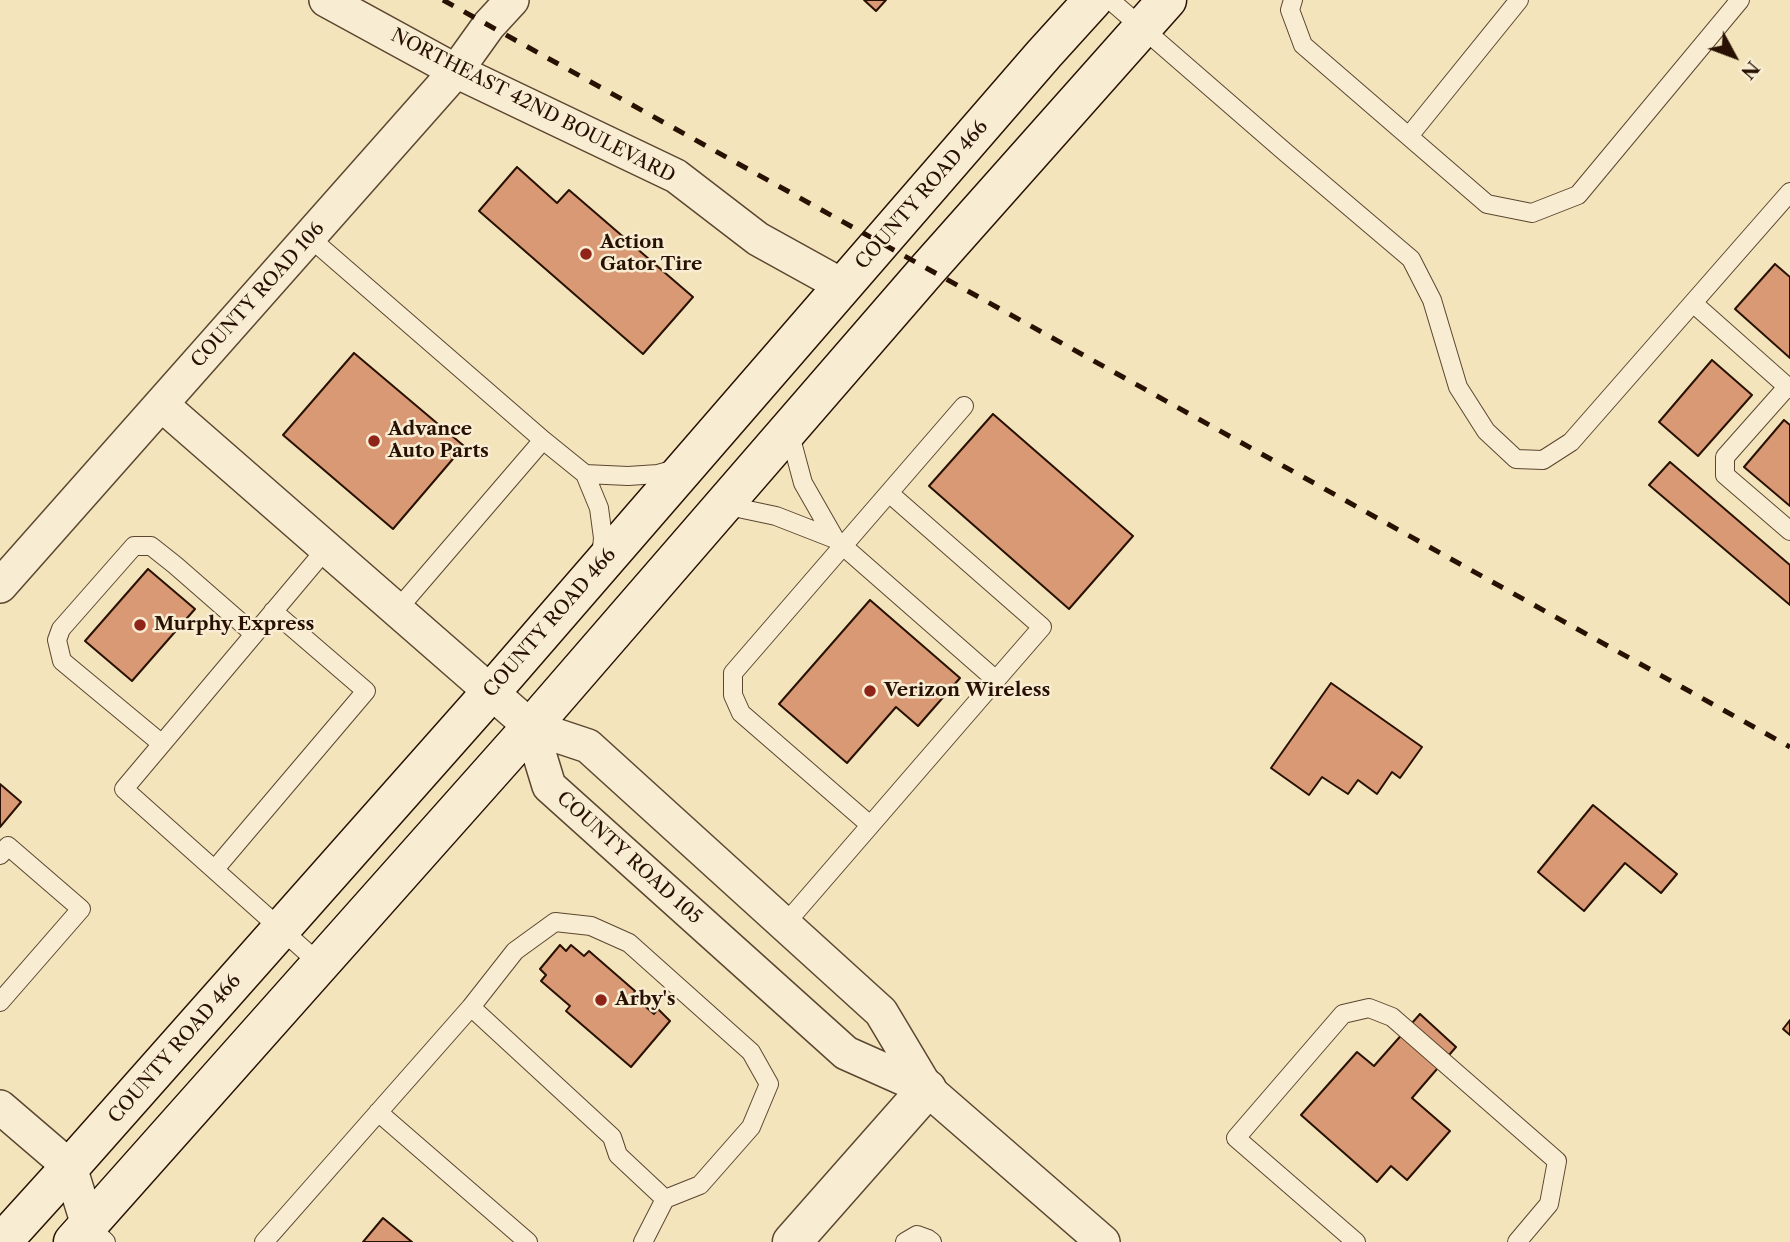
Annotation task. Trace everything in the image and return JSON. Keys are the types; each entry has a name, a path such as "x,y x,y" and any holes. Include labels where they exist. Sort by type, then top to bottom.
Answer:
{"main road":[{"name":"COUNTY ROAD 466","path":"2,1242 491,692 1093,0"},
{"path":"89,1236 320,964 1167,0"},
{"path":"792,1242 927,1090"}],"street":[{"name":"NORTHEAST 42ND BOULEVARD","path":"326,0 456,71 676,176 758,239 843,286"},
{"name":"COUNTY ROAD 106","path":"0,586 456,71 489,25 512,0"},
{"path":"161,404 531,727"},
{"name":"COUNTY ROAD 105","path":"531,727 589,746 785,924 881,1012 927,1090"},
{"name":"COUNTY ROAD 105","path":"531,727 549,786 846,1053 927,1090 1103,1242"},
{"path":"0,1107 70,1167 89,1236"}],"lane":[{"path":"1110,0 1411,259 1433,300 1458,387 1486,431 1516,459 1542,460 1571,442 1790,192"},
{"path":"1293,0 1290,10 1303,45 1487,204 1532,213 1578,195 1740,0"},
{"path":"1409,136 1518,0"},
{"path":"309,237 585,474 599,508 603,538 600,565"},
{"path":"1693,303 1789,388 1725,457 1725,475 1790,531"},
{"path":"870,825 741,712 733,695 733,673 839,542 889,493 964,406"},
{"path":"789,430 803,483 839,542 996,680"},
{"path":"397,610 543,440"},
{"path":"585,474 659,474 687,466"},
{"path":"785,924 1042,627 889,493"},
{"path":"724,505 776,516 839,542"},
{"path":"162,744 62,661 57,640 61,629 134,546 151,546 254,634"},
{"path":"320,964 124,789 326,549"},
{"path":"215,869 366,691 274,611"},
{"path":"0,855 8,845 81,909 0,1002"},
{"path":"264,1242 471,1007 515,951 555,922 591,926 629,943 751,1052 769,1084 751,1127 700,1185 665,1199 643,1242"},
{"path":"471,1007 612,1137 618,1155 665,1199"},
{"path":"1356,1242 1236,1138 1343,1014 1369,1009 1392,1017 1557,1161 1549,1204 1517,1242"},
{"path":"379,1112 528,1242"},
{"path":"905,1242 917,1235 932,1242"}],"building":[{"path":"864,0 886,0 876,11"},
{"name":"Action Gator Tire","path":"517,167 557,203 569,190 693,297 643,354 479,211"},
{"path":"1775,264 1790,277 1790,358 1735,309"},
{"name":"Advance Auto Parts","path":"354,353 464,446 393,529 283,435"},
{"path":"1712,360 1752,395 1698,456 1659,422"},
{"path":"993,414 1133,536 1069,609 929,486"},
{"path":"1784,420 1790,425 1790,506 1744,467"},
{"path":"1670,462 1790,565 1790,605 1649,485"},
{"name":"Murphy Express","path":"148,569 195,609 132,681 85,641"},
{"name":"Verizon Wireless","path":"870,600 960,678 918,726 896,707 847,763 779,704"},
{"path":"1331,683 1422,747 1400,778 1392,772 1377,794 1358,780 1348,794 1322,777 1309,795 1271,768"},
{"path":"0,784 21,802 0,827"},
{"path":"1593,805 1677,874 1661,893 1625,863 1584,911 1538,872"},
{"name":"Arby's","path":"560,945 566,951 571,945 584,956 589,951 635,991 632,995 654,1014 658,1009 670,1021 631,1067 566,1011 570,1006 541,981 546,975 540,969"},
{"path":"1420,1014 1456,1047 1412,1098 1450,1131 1407,1180 1391,1166 1377,1182 1301,1115 1357,1052 1374,1066"},
{"path":"1790,1020 1790,1035 1783,1029"},
{"path":"383,1218 412,1242 363,1242"}],"railway":[{"path":"443,0 1790,747"}],"place":[{"name":"Action Gator Tire","path":"586,254"},
{"name":"Advance Auto Parts","path":"374,441"},
{"name":"Murphy Express","path":"140,625"},
{"name":"Verizon Wireless","path":"870,691"},
{"name":"Arby's","path":"601,1000"}]}
